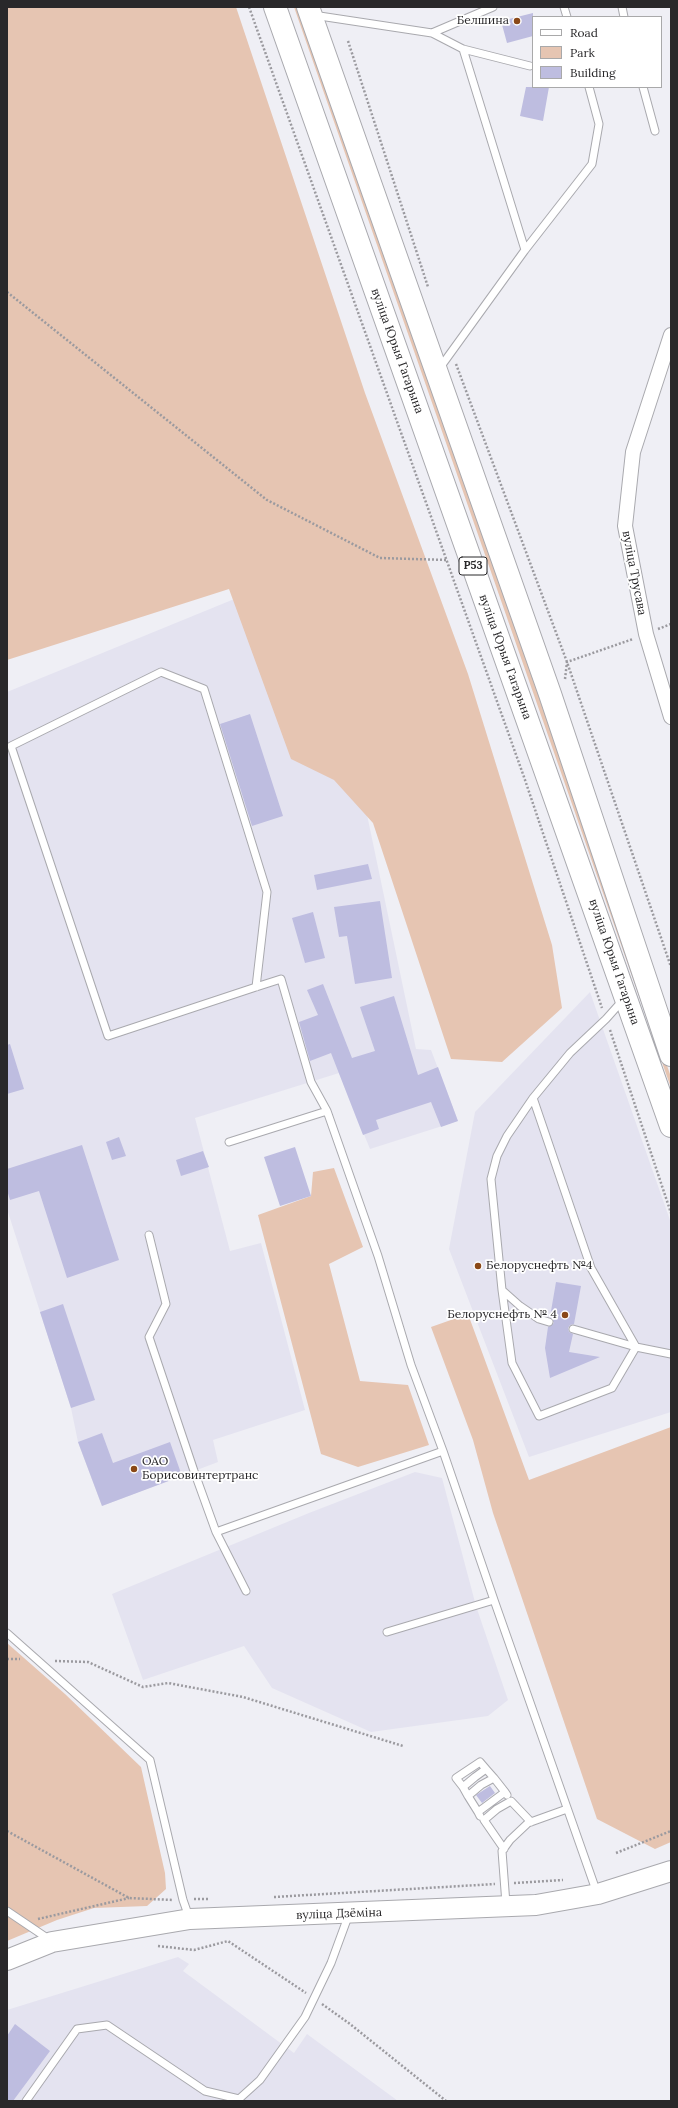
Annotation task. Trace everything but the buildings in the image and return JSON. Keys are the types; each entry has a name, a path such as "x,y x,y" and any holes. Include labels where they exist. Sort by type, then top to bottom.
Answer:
{"main road":[{"name":"вуліца Юрыя Гагарына","path":"275,7 671,1126"},
{"name":"вуліца Юрыя Гагарына","path":"309,11 447,368 550,694 671,1055"},
{"name":"вуліца Дзёміна","path":"7,1960 52,1942 190,1919 349,1914 536,1905 598,1894 671,1871"}],"street":[{"name":"вуліца Трусава","path":"671,335 633,452 627,495 625,526 646,634 671,717"}],"lane":[{"path":"432,32 493,7"},
{"path":"309,11 432,32 463,49 530,66"},
{"path":"463,49 525,250"},
{"path":"447,368 525,250 592,164 599,124 589,88"},
{"path":"643,88 655,131"},
{"path":"256,987 267,892 204,689 162,672 11,746 108,1036 281,979 311,1082 327,1111 378,1256 411,1365 443,1451 598,1894"},
{"path":"626,997 606,1019 570,1053 533,1098 507,1136 497,1156 491,1179 502,1290 512,1363 539,1416 612,1388 636,1347"},
{"path":"533,1098 591,1268 636,1347"},
{"path":"229,1142 327,1111"},
{"path":"149,1235 166,1304 149,1336 216,1532 246,1591"},
{"path":"502,1290 520,1306 539,1319 549,1322"},
{"path":"573,1329 636,1347 671,1354"},
{"path":"216,1532 443,1451"},
{"path":"387,1632 494,1600"},
{"path":"7,1633 40,1660 150,1760 183,1900 190,1919"},
{"path":"504,1849 456,1778 480,1762 511,1801 531,1822"},
{"path":"463,1787 486,1769"},
{"path":"468,1796 494,1778"},
{"path":"478,1812 505,1792"},
{"path":"484,1820 497,1809 511,1801"},
{"path":"506,1906 503,1884 504,1849 510,1840 531,1822 567,1809"},
{"path":"7,1911 52,1942"},
{"path":"26,2101 77,2029 107,2025 205,2091 239,2099 260,2080 305,2017 330,1963 349,1914"}],"path":[{"path":"250,7 524,777 606,1019 620,1054 671,1212"},
{"path":"348,41 428,289"},
{"path":"7,292 267,500 380,558 447,560"},
{"path":"447,368 567,662 671,967"},
{"path":"567,662 671,624"},
{"path":"564,683 567,662"},
{"path":"7,1659 88,1662 143,1687 168,1683 243,1697 403,1746"},
{"path":"7,1830 129,1898"},
{"path":"616,1853 671,1831"},
{"path":"268,1897 563,1880"},
{"path":"23,1922 129,1898 183,1900 213,1899"}],"shaded area":[{"path":"315,566 416,1049 431,1050 458,1121 370,1149 339,1073 195,1118 230,1251 261,1243 305,1410 213,1440 218,1462 102,1506 78,1442 71,1408 7,1209 7,692"},
{"path":"590,992 671,1223 671,1412 529,1457 449,1249 475,1112"},
{"path":"415,1472 442,1478 476,1606 508,1700 488,1716 371,1732 272,1688 244,1646 143,1680 112,1594 309,1513"},
{"path":"178,1957 189,1964 183,1971 294,2053 307,2034 398,2101 7,2101 7,2010"}],"green space":[{"path":"7,7 236,7 365,393 468,674 552,945 562,1008 502,1062 451,1059 373,823 334,780 291,759 229,589 7,660"},
{"path":"294,7 299,7 671,1077 671,1088"},
{"path":"334,1168 363,1247 329,1264 360,1381 408,1385 429,1445 358,1467 321,1454 258,1215 311,1196 313,1172"},
{"path":"468,1314 529,1480 671,1427 671,1842 655,1849 597,1819 493,1513 473,1440 431,1327"},
{"path":"7,1643 65,1694 141,1767 165,1873 166,1889 147,1906 94,1908 57,1920 7,1941"}],"place":[{"name":"Белшина","path":"517,21"},
{"name":"Белоруснефть №4","path":"478,1266"},
{"name":"Белоруснефть № 4","path":"565,1315"},
{"name":"ОАО Борисовинтертранс","path":"134,1469"}]}
